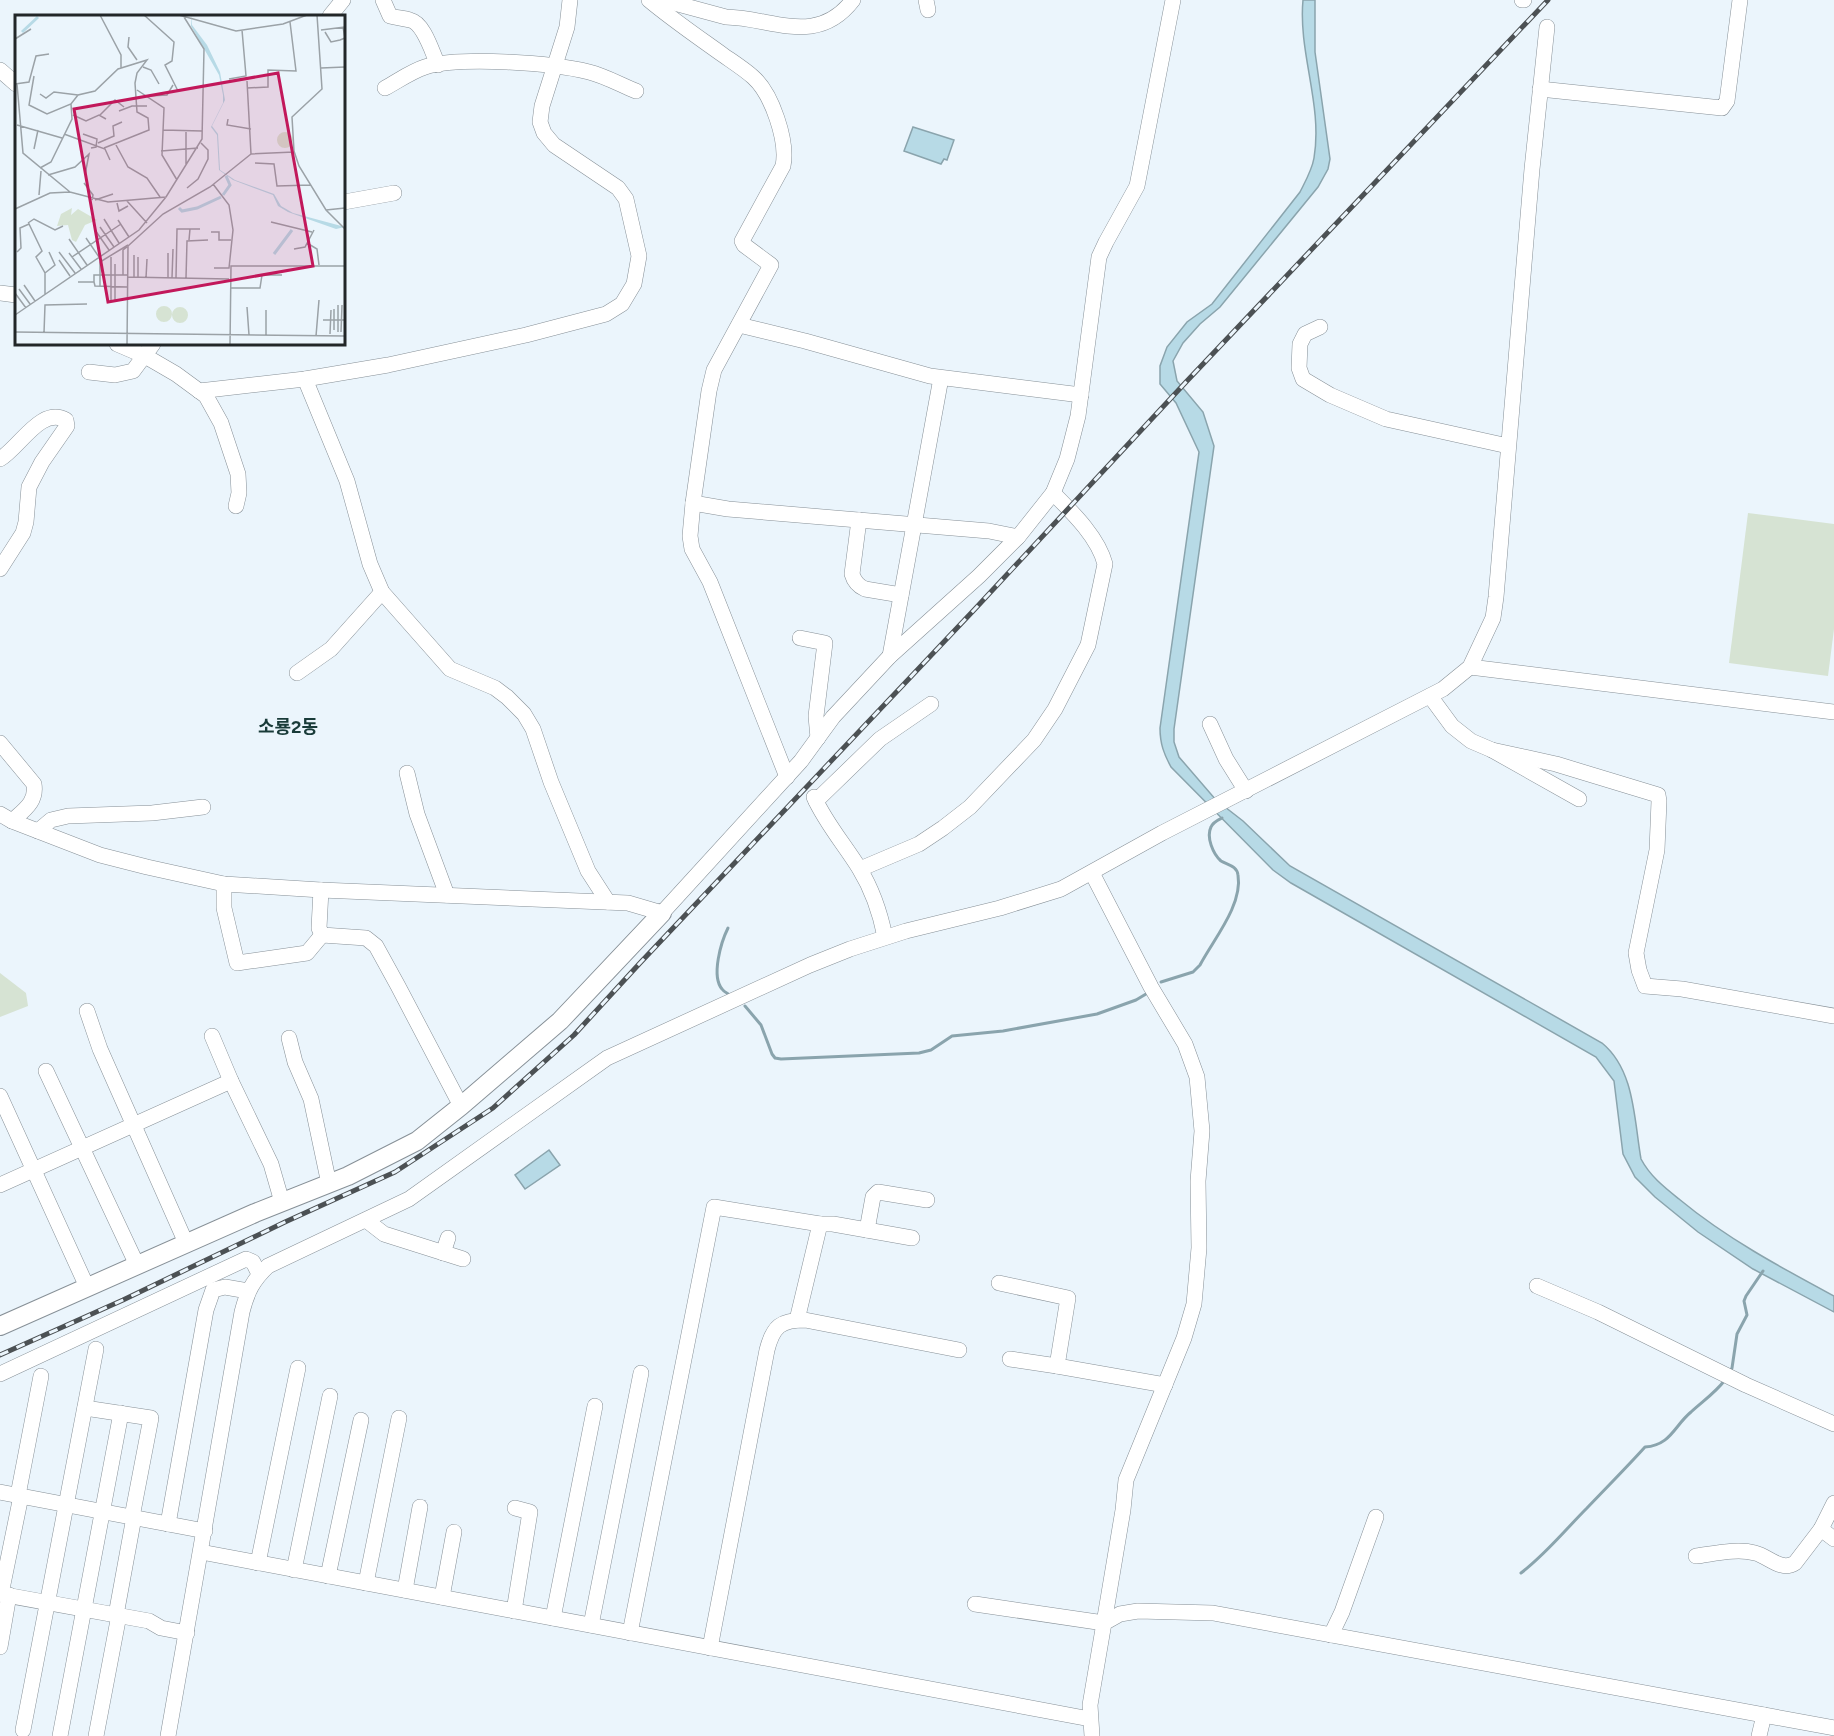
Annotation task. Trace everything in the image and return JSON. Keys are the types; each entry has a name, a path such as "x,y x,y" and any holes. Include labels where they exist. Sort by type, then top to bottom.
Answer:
{"main road":[{"path":"0,1326 186,1243 382,1160 417,1140 461,1106 560,1021 662,913"}],"street":[{"path":"331,15 343,0"},
{"path":"383,0 390,16 410,20 421,26 438,65"},
{"path":"199,391 304,380 388,365 526,335 606,314 622,304 634,284 639,256 626,199 618,188 554,145 544,133 540,122 542,106 567,27 570,0"},
{"path":"649,0 755,78 770,101 781,134 783,166 742,241 771,266 714,370 709,391 690,536 692,549 710,582 788,777"},
{"path":"663,0 726,17 801,28 826,23 835,18 853,0"},
{"path":"6,818 100,855 224,884 628,903 662,913 788,777 832,717 890,656 979,576 1018,537 1053,493 1067,459 1078,416 1100,257 1137,186 1173,0"},
{"path":"1540,89 1722,108 1727,101 1740,0"},
{"path":"168,1736 242,1312 248,1291 259,1274 268,1266 409,1199 607,1058 810,965 885,937 1035,898 1061,889 1112,860 1430,696 1459,678 1470,667 1493,618 1547,27"},
{"path":"385,88 424,67 450,63 494,63 554,66 590,72 636,92"},
{"path":"0,70 15,83"},
{"path":"345,202 394,193"},
{"path":"0,293 15,295"},
{"path":"739,325 852,353 915,373 1081,394"},
{"path":"1320,327 1305,334 1300,344 1299,368 1303,379 1330,395 1386,419 1508,446"},
{"path":"122,345 149,350 206,396 221,423 238,474 239,493 236,506"},
{"path":"89,372 115,375 132,371 149,350"},
{"path":"890,656 941,378"},
{"path":"304,380 347,481 370,564 382,592 450,669 495,688 524,714 533,729 551,782 588,871 608,902"},
{"path":"0,459 17,446 38,423 49,417 60,417 66,420 67,426 42,462 29,487 23,533 0,570"},
{"path":"860,869 920,844 970,807 1034,740 1055,709 1088,645 1105,564 1103,556 1092,539 1053,493"},
{"path":"693,503 728,509 989,531 1018,537"},
{"path":"859,520 852,574 854,580 860,587 901,594"},
{"path":"297,673 330,649 382,592"},
{"path":"800,638 825,643 816,716 818,738"},
{"path":"1470,667 1834,712"},
{"path":"1430,696 1452,726 1471,741 1492,750 1579,799"},
{"path":"885,937 875,898 860,869 819,809 815,799 880,739 931,704"},
{"path":"1210,724 1226,759 1246,791"},
{"path":"0,743 34,784 35,792 28,806 6,818"},
{"path":"1492,750 1556,764 1658,795 1657,849 1636,953 1645,986 1682,989 1834,1016"},
{"path":"407,773 417,814 447,895"},
{"path":"38,831 51,820 68,816 152,813 203,807"},
{"path":"1092,873 1151,987 1185,1044 1197,1077 1202,1131 1198,1181 1199,1248 1194,1304 1184,1338 1126,1480 1090,1705 1092,1736"},
{"path":"224,884 224,908 237,963 307,953 322,935"},
{"path":"321,890 319,928 322,935"},
{"path":"322,935 366,938 376,946 461,1106"},
{"path":"87,1011 100,1049 186,1243"},
{"path":"212,1036 271,1164 282,1202"},
{"path":"289,1038 311,1100 328,1184"},
{"path":"46,1071 137,1265"},
{"path":"0,1185 231,1081"},
{"path":"0,1096 87,1287"},
{"path":"867,1230 873,1197 878,1192 927,1200"},
{"path":"630,1633 714,1207 912,1238"},
{"path":"366,1220 384,1234 445,1246 464,1259"},
{"path":"797,1320 820,1224"},
{"path":"0,1374 246,1259 253,1262 259,1274"},
{"path":"999,1283 1068,1298 1057,1366"},
{"path":"1537,1286 1598,1312 1746,1385 1834,1424"},
{"path":"168,1524 206,1310 213,1290 225,1287 248,1291"},
{"path":"710,1648 770,1337 779,1325 805,1320 959,1350"},
{"path":"23,1730 96,1349"},
{"path":"1010,1359 1165,1385"},
{"path":"258,1563 298,1368"},
{"path":"591,1625 641,1373"},
{"path":"0,1647 3,1594 41,1376"},
{"path":"294,1570 330,1396"},
{"path":"553,1618 595,1406"},
{"path":"86,1408 151,1418 96,1736"},
{"path":"60,1736 121,1413"},
{"path":"366,1583 399,1418"},
{"path":"328,1576 360,1420"},
{"path":"0,1492 205,1531"},
{"path":"1696,1556 1742,1551 1755,1553 1785,1566 1791,1566 1821,1529 1834,1503"},
{"path":"405,1590 420,1507"},
{"path":"514,1611 530,1512 515,1508"},
{"path":"1331,1635 1342,1612 1376,1517"},
{"path":"1821,1529 1834,1539"},
{"path":"442,1597 454,1532"},
{"path":"201,1552 1090,1719"},
{"path":"3,1594 149,1621 161,1628 187,1633"},
{"path":"975,1604 1104,1623 1120,1614 1138,1611 1213,1613 1834,1728"},
{"path":"1759,1736 1764,1715"}],"green space":[{"path":"1748,513 1834,524 1834,629 1828,676 1729,663"},
{"path":"0,973 26,993 28,1006 0,1017"}],"water":[{"path":"1303,0 1315,0 1315,52 1330,159 1328,169 1318,187 1220,307 1183,343 1173,361 1177,381 1203,412 1214,446 1174,729 1174,742 1179,757 1216,800 1243,821 1290,866 1602,1043 1613,1054 1627,1081 1641,1159 1653,1176 1697,1213 1734,1239 1834,1296 1834,1312 1753,1269 1698,1232 1655,1197 1635,1177 1623,1154 1614,1081 1596,1057 1291,883 1273,870 1171,767 1164,753 1160,728 1199,452 1176,403 1160,384 1160,366 1167,347 1187,322 1212,304 1300,192 1310,171 1316,138 1302,20"},
{"path":"913,127 954,140 947,160 944,159 941,164 904,151"},
{"path":"549,1150 560,1165 525,1189 515,1175"}],"waterway":[{"path":"1161,982 1193,972 1200,965 1232,910 1236,898 1238,875 1234,868 1218,858 1209,836 1212,825 1222,818"},
{"path":"728,928 720,950 717,976 722,989 730,995"},
{"path":"745,1006 761,1025 772,1054 775,1058 781,1059 919,1053 931,1050 952,1036 1003,1031 1097,1014 1146,994"},
{"path":"1730,1372 1737,1334 1747,1315 1744,1301 1763,1271"},
{"path":"1521,1573 1547,1550 1645,1447 1661,1443 1666,1439 1685,1417 1725,1380"}],"railway":[{"path":"0,1355 123,1300 395,1172 493,1108 574,1035 1186,382 1548,0"}],"district":[{"name":"소룡2동","path":"288,727"}]}
